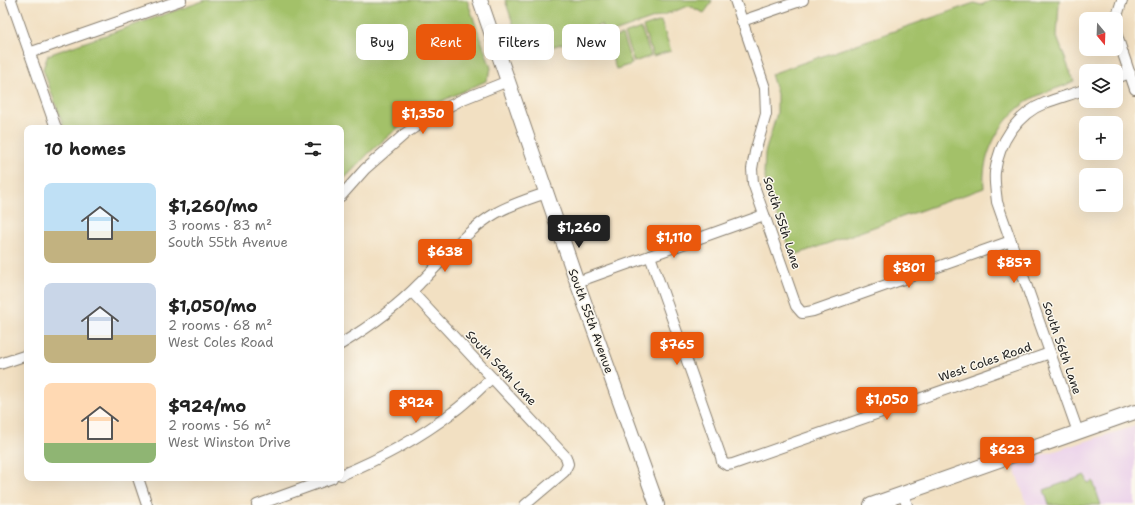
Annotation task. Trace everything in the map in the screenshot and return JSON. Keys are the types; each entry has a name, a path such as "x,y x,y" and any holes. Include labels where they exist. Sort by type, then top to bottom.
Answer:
{"street":[{"path":"11,0 55,125"},
{"path":"29,53 181,0"},
{"name":"South 55th Avenue","path":"480,0 577,282 657,505"},
{"name":"South 55th Lane","path":"735,0 765,88 766,114 755,152 752,169 753,183 796,306 802,313 813,311 1011,241"},
{"path":"742,21 803,0"},
{"path":"1118,12 1122,0"},
{"path":"1123,53 1135,88"},
{"path":"1123,76 1130,73"},
{"path":"344,193 365,169 406,133 445,108 508,81"},
{"name":"South 56th Lane","path":"1078,432 997,202 994,184 998,157 1007,136 1023,116 1044,103 1079,91"},
{"path":"344,341 385,314 412,292 464,236 481,223 510,206 546,193"},
{"path":"577,282 764,215"},
{"name":"West Coles Road","path":"650,256 724,464 733,464 1050,353"},
{"name":"South 54th Lane","path":"412,292 566,457 568,464 564,472 525,505"},
{"path":"0,364 24,356"},
{"path":"344,474 413,439 453,412 492,378"},
{"path":"871,505 905,499 1078,432 1135,412"},
{"path":"139,481 147,505"},
{"path":"264,504 324,481"}],"shaded area":[{"path":"1135,426 1135,505 1027,505 1013,464"}],"green space":[{"path":"206,0 467,0 475,24 416,24 416,60 476,60 476,26 484,48 484,60 488,60 491,68 486,81 446,99 399,127 369,153 344,179 344,125 63,125 43,69 48,55"},
{"path":"505,0 712,0 704,13 689,6 620,30 620,24 562,24 562,44 554,46 554,24 513,24"},
{"path":"992,0 1061,0 1059,3 1057,37 1074,82 1033,98 1009,118 994,139 989,151 984,176 984,188 792,256 768,191 764,173 765,153 777,113 777,94 771,74 974,3 981,5"},
{"path":"661,21 671,51 653,56 643,27"},
{"path":"641,28 651,56 634,62 624,34"},
{"path":"622,35 632,64 616,69 613,60 620,60 620,36"},
{"path":"1085,475 1088,483 1093,481 1101,505 1049,505 1044,490"}]}
